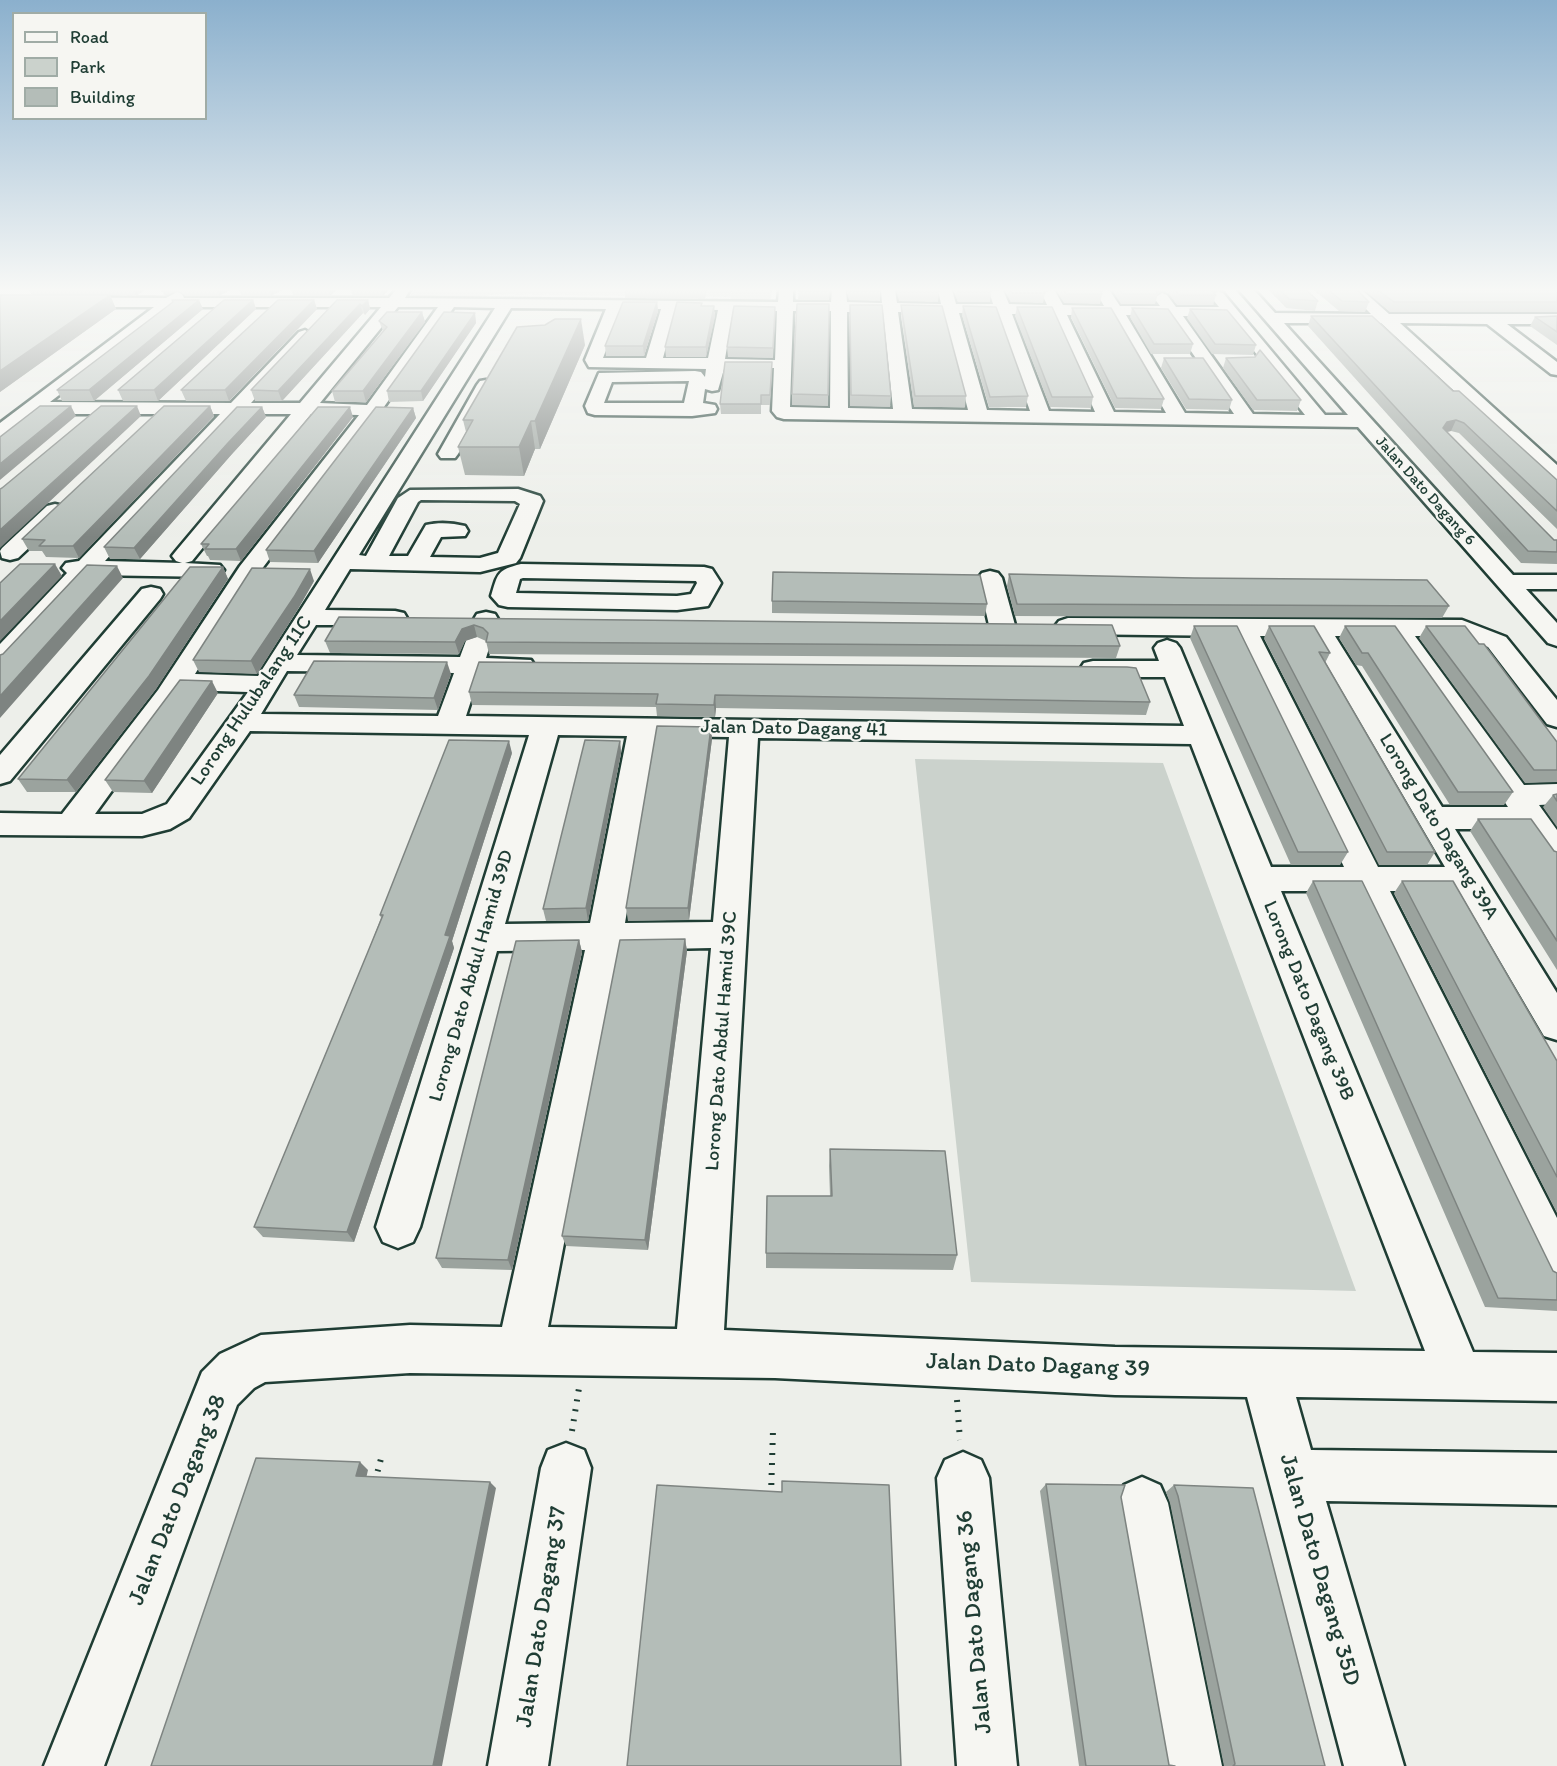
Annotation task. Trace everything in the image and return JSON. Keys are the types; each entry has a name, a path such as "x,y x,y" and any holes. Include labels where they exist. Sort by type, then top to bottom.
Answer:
{"street":[{"path":"0,432 79,372"},
{"path":"0,659 269,372"},
{"path":"184,556 335,372"},
{"path":"0,825 69,826 177,682 248,571 399,372"},
{"name":"Lorong Hulubalang 11C","path":"69,826 142,825 159,821 178,811 242,722 309,617 331,569 439,410 468,372"},
{"path":"448,454 493,372"},
{"path":"703,411 713,372"},
{"path":"783,372 781,411 784,413 1362,421"},
{"path":"839,372 839,414"},
{"path":"898,372 903,414"},
{"path":"967,372 979,416"},
{"path":"1026,372 1041,416"},
{"path":"1087,372 1107,417"},
{"path":"1151,372 1179,418"},
{"path":"1214,372 1247,419"},
{"path":"1280,372 1319,420"},
{"name":"Jalan Dato Dagang 6","path":"1319,372 1557,638"},
{"path":"1444,372 1557,476"},
{"path":"695,376 698,381 703,411 595,409 594,406 604,377 695,376"},
{"path":"147,424 181,392"},
{"path":"80,424 116,393"},
{"path":"32,408 394,410"},
{"path":"416,410 439,410"},
{"path":"1524,446 1548,445"},
{"path":"331,569 374,563 480,566 508,558 532,501 518,495 417,494 409,498 374,563"},
{"path":"5,560 70,497"},
{"path":"416,564 434,530 457,531"},
{"path":"5,560 42,567 281,571"},
{"path":"521,571 704,574 709,583 702,615 677,603 519,601 508,600 503,596 509,575 521,571"},
{"path":"990,578 1013,625 1318,629 1462,628 1497,642 1557,718"},
{"path":"1508,582 1557,582"},
{"path":"0,774 151,594"},
{"path":"449,725 470,666 474,619 702,615"},
{"path":"309,617 415,618"},
{"name":"Lorong Dato Dagang 39B","path":"1158,627 1459,1376"},
{"path":"1396,627 1557,854"},
{"path":"1243,628 1557,1264"},
{"name":"Lorong Dato Dagang 39A","path":"1318,629 1555,1020"},
{"path":"177,682 273,673 470,666 551,666"},
{"path":"1069,669 1175,669"},
{"name":"Jalan Dato Dagang 41","path":"242,722 1201,735"},
{"name":"Lorong Dato Abdul Hamid 39D","path":"398,1227 546,726"},
{"path":"520,1351 605,936 643,728"},
{"name":"Lorong Dato Abdul Hamid 39C","path":"699,1353 744,729"},
{"path":"1432,818 1524,807 1557,794"},
{"path":"1259,879 1469,879"},
{"path":"483,938 729,935"},
{"name":"Jalan Dato Dagang 38","path":"74,1766 219,1389 237,1371 261,1359 273,1358 410,1349 520,1351"},
{"name":"Jalan Dato Dagang 39","path":"520,1351 775,1354 1115,1371 1557,1377"},
{"name":"Jalan Dato Dagang 35D","path":"1265,1373 1374,1766"},
{"name":"Jalan Dato Dagang 37","path":"518,1766 566,1468"},
{"path":"1293,1475 1553,1488"},
{"name":"Jalan Dato Dagang 36","path":"963,1478 987,1766"},
{"path":"1142,1503 1192,1766"}],"path":[{"path":"566,1468 584,1352"},
{"path":"953,1363 963,1478"},
{"path":"771,1499 773,1430"},
{"path":"373,1490 382,1455"}],"green space":[{"path":"915,759 1163,763 1356,1291 971,1282"}],"building":[{"path":"80,372 110,372 89,390 57,390"},
{"path":"139,372 173,372 154,390 118,390"},
{"path":"200,372 242,372 225,390 181,390"},
{"path":"268,372 296,372 278,391 251,390"},
{"path":"348,372 377,372 363,391 332,391"},
{"path":"400,372 434,372 421,391 387,391"},
{"path":"491,372 557,372 535,421 531,421 519,447 458,447 473,420 463,420"},
{"path":"724,372 771,372 770,395 761,395 761,404 720,404"},
{"path":"793,372 828,372 828,395 792,394"},
{"path":"851,372 889,372 891,396 851,395"},
{"path":"911,372 960,372 966,396 915,396"},
{"path":"983,372 1020,372 1028,396 990,397"},
{"path":"1042,372 1082,372 1093,397 1052,397"},
{"path":"1104,372 1149,372 1164,399 1117,398"},
{"path":"1173,372 1213,372 1232,400 1189,399"},
{"path":"1237,372 1278,372 1301,400 1257,400"},
{"path":"1363,372 1433,372 1453,391 1459,391 1557,480 1557,511 1464,423 1456,420 1447,422 1443,428 1554,540 1557,540 1557,552 1528,551"},
{"path":"40,406 71,406 0,464 0,437"},
{"path":"101,406 137,406 0,530 0,489"},
{"path":"164,406 210,406 73,546 39,546 45,540 22,539"},
{"path":"237,407 262,407 134,548 104,547"},
{"path":"318,407 350,407 236,549 205,549 209,544 201,544"},
{"path":"376,407 413,408 314,551 266,550"},
{"path":"20,564 55,564 0,621 0,583"},
{"path":"87,565 117,566 0,696 0,655"},
{"path":"190,567 223,567 149,676 67,780 18,779"},
{"path":"252,568 310,569 251,661 193,660"},
{"path":"773,572 980,575 987,604 772,601"},
{"path":"1009,574 1427,580 1449,606 1017,604"},
{"path":"339,617 1112,625 1120,646 486,642 488,633 483,628 474,625 462,629 455,642 325,641"},
{"path":"1194,626 1237,626 1348,852 1298,852"},
{"path":"1269,626 1314,626 1330,653 1319,652 1435,852 1387,852"},
{"path":"1345,626 1395,626 1513,792 1458,792 1368,653 1362,653"},
{"path":"1426,626 1465,626 1479,644 1484,644 1557,742 1557,770 1534,770"},
{"path":"314,661 447,662 434,698 294,695"},
{"path":"479,662 1127,667 1136,668 1150,702 715,695 714,705 656,704 658,694 469,692"},
{"path":"180,680 212,681 144,781 105,780"},
{"path":"657,726 711,727 688,908 626,908"},
{"path":"449,740 509,741 445,935 450,936 347,1232 254,1227 383,915 380,915"},
{"path":"585,740 620,741 586,908 543,909"},
{"path":"1478,819 1531,819 1557,852 1557,941"},
{"path":"1313,881 1362,881 1553,1271 1557,1273 1557,1300 1498,1298"},
{"path":"1402,881 1453,881 1557,1061 1557,1177"},
{"path":"685,939 645,1240 562,1236 620,940"},
{"path":"579,940 508,1260 436,1258 516,941"},
{"path":"830,1149 945,1151 957,1255 766,1253 767,1196 832,1196"},
{"path":"256,1458 360,1462 356,1476 490,1482 433,1766 151,1766"},
{"path":"782,1481 889,1485 901,1766 627,1766 657,1485 782,1492"},
{"path":"1046,1484 1125,1485 1121,1497 1169,1765 1175,1766 1086,1766"},
{"path":"1174,1485 1253,1488 1325,1766 1233,1766 1235,1764"}]}
